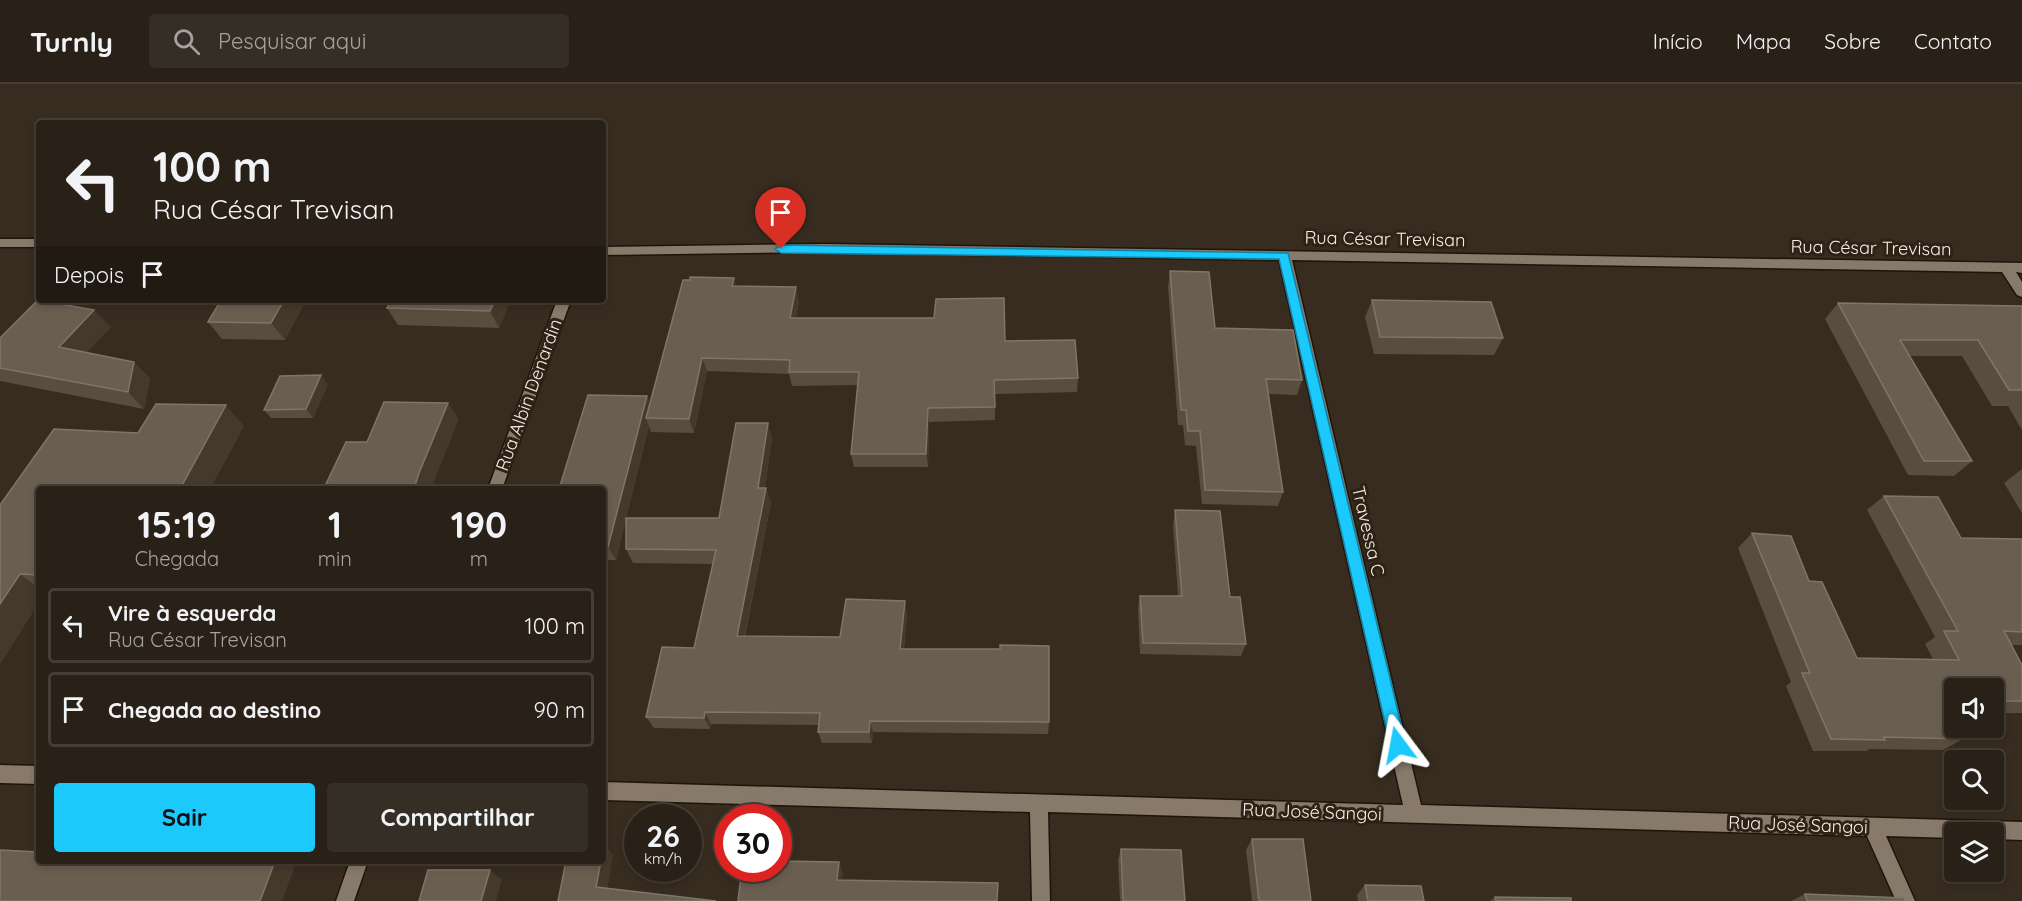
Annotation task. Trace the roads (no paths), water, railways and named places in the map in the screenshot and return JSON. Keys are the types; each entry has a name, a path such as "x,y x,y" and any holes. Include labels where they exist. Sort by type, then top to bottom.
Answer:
{"street":[{"path":"0,243 36,243"},
{"name":"Rua César Trevisan","path":"606,251 826,249 2022,268"},
{"name":"Travessa C","path":"1284,255 1414,814"},
{"path":"2006,268 2022,292"},
{"name":"Rua Albin Denardin","path":"496,486 563,303"},
{"path":"0,774 36,775"},
{"name":"Rua José Sangoi","path":"606,791 2022,831"},
{"path":"1039,804 1041,901"},
{"path":"1872,827 1906,901"},
{"path":"345,901 358,864"}]}
